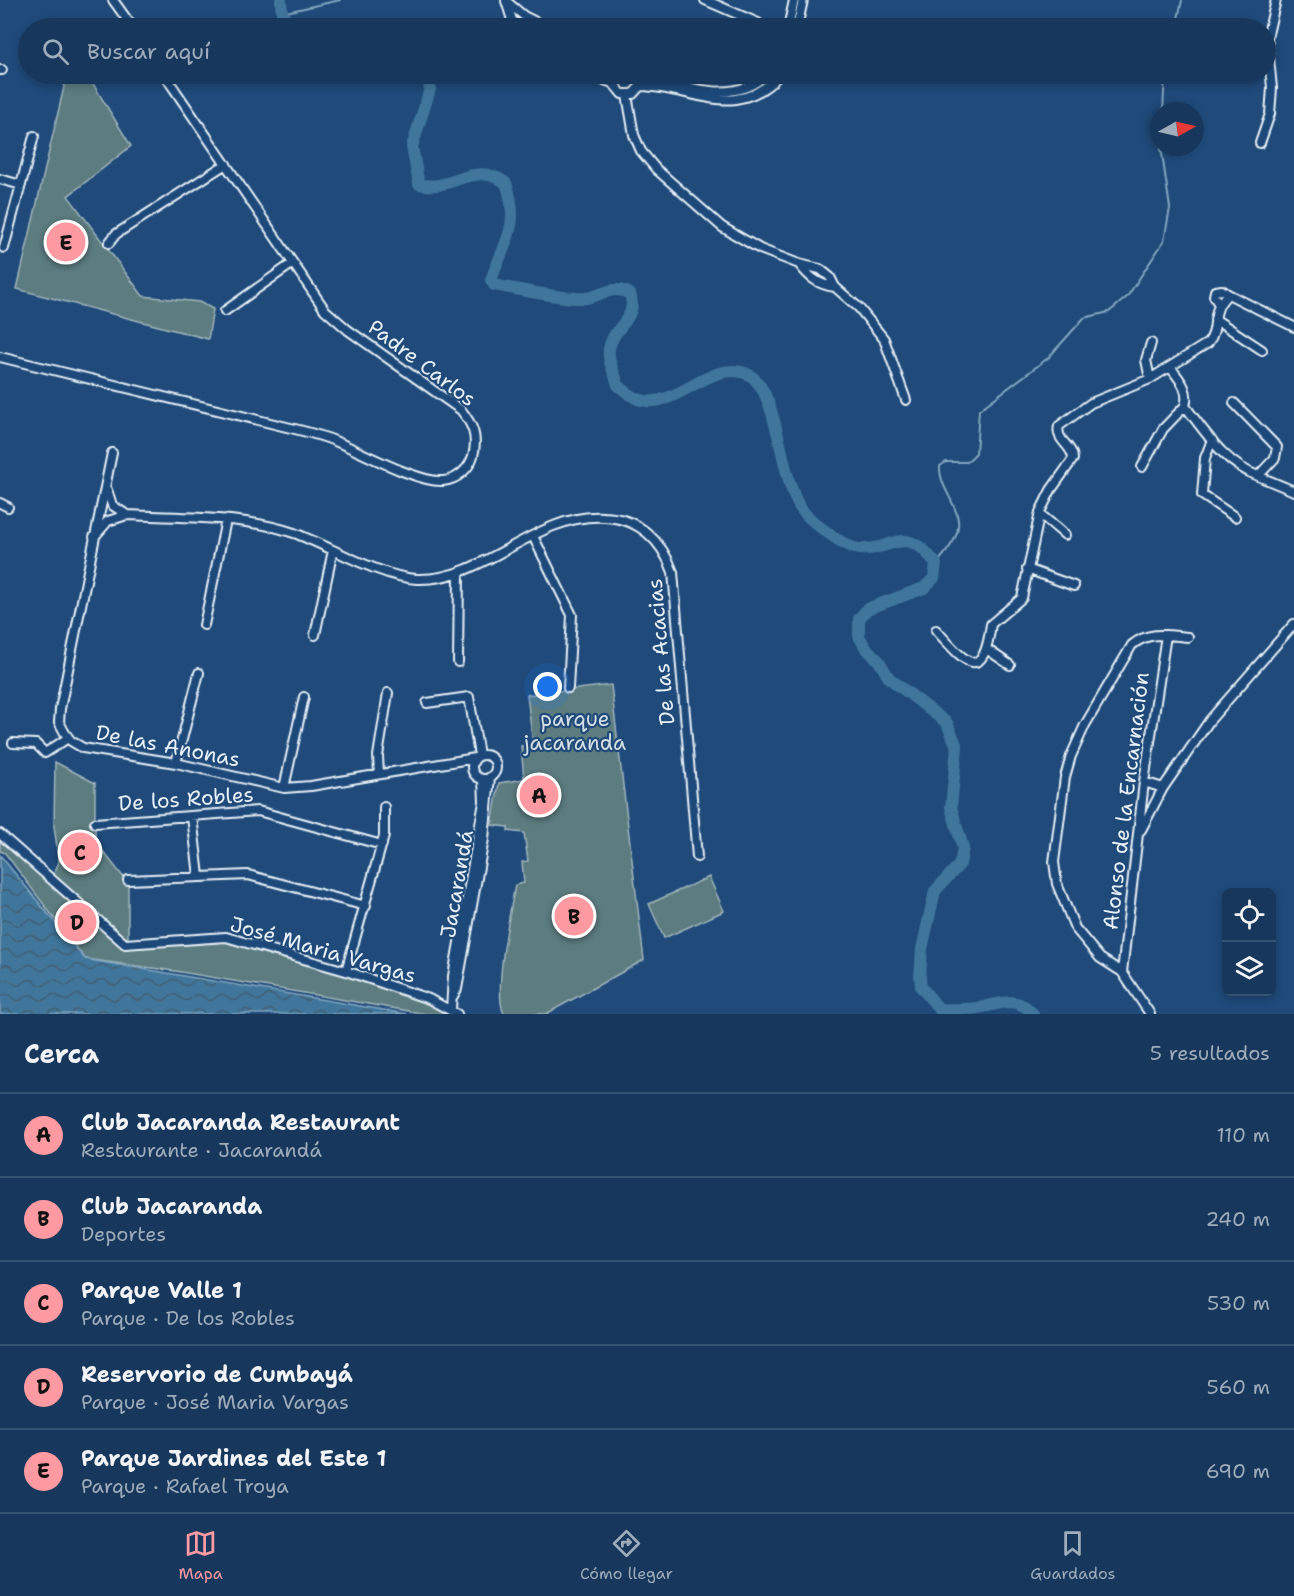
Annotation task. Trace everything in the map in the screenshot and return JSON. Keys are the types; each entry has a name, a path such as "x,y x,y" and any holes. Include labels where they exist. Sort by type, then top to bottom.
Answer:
{"street":[{"path":"113,0 126,18"},
{"path":"506,0 511,18"},
{"path":"506,0 528,18"},
{"path":"705,0 746,18"},
{"path":"790,18 794,0"},
{"path":"799,18 803,0"},
{"path":"1271,18 1275,0"},
{"name":"Padre Carlos","path":"0,357 299,430 333,440 424,477 441,481 455,478 468,467 476,443 471,422 461,410 332,318 171,84"},
{"path":"614,84 618,91 627,95 633,94 642,87 728,101 757,94 768,84"},
{"path":"682,84 714,92 734,92 752,84"},
{"path":"1260,143 1270,114 1271,84"},
{"path":"627,95 634,135 641,151 656,169 722,226 760,249 799,264 820,268 830,277 834,287"},
{"path":"4,248 34,136"},
{"path":"109,243 116,234 226,164"},
{"path":"0,179 21,185"},
{"path":"225,311 293,263"},
{"path":"799,264 810,278 820,284 834,287 859,308 884,339 906,400"},
{"path":"936,630 966,662 976,662 988,650 991,624 1022,598 1040,514 1051,490 1073,459 1072,450 1060,438 1059,426 1090,403 1150,379 1208,343 1212,337 1218,303 1228,294 1294,327"},
{"path":"1215,319 1262,350"},
{"path":"1150,379 1146,360 1151,343"},
{"path":"1142,467 1163,429 1185,406 1186,389 1170,367"},
{"path":"1234,403 1277,447 1275,458 1258,476"},
{"path":"1185,406 1212,440 1238,467 1294,491"},
{"path":"1212,440 1205,458 1202,495 1235,518"},
{"name":"De las Anonas","path":"112,453 60,709 59,722 68,738 83,748 176,763 284,788 311,786 477,757"},
{"path":"106,487 112,505 127,515"},
{"path":"1040,514 1065,535"},
{"path":"94,537 108,521 127,515"},
{"name":"De las Acacias","path":"127,515 256,523 294,533 408,578 459,574 578,516 608,517 636,524 652,537 666,554 673,572 697,857"},
{"path":"204,625 225,520"},
{"path":"533,536 572,615 568,688"},
{"path":"315,635 333,550"},
{"path":"1027,569 1074,586"},
{"path":"458,662 459,574"},
{"path":"1138,834 1163,788 1210,720 1294,624"},
{"path":"1150,1014 1122,972 1100,958 1075,928 1057,884 1054,862 1065,777 1085,725 1132,645 1141,637 1166,635 1188,637"},
{"name":"Alonso de la Encarnación","path":"1122,972 1144,782 1166,635"},
{"path":"988,650 1010,665"},
{"path":"176,763 198,673"},
{"path":"380,774 378,756 388,693"},
{"path":"284,788 304,697"},
{"path":"426,703 469,697 477,757 472,769"},
{"path":"13,743 36,744 45,753 68,738"},
{"path":"447,762 472,769 476,776 487,778 496,768 495,763 488,756 477,757"},
{"name":"Jacarandá","path":"454,1012 453,996 457,989 468,910 484,839 487,778"},
{"path":"1144,782 1163,788"},
{"path":"346,971 382,844 384,807"},
{"name":"De los Robles","path":"95,823 264,811 382,844"},
{"path":"192,817 199,876"},
{"name":"José Maria Vargas","path":"0,834 125,944 226,938 346,971 429,999 454,1012"},
{"path":"128,880 248,875 366,906"}],"green space":[{"path":"65,84 93,84 131,146 68,196 143,296 199,302 213,309 208,339 17,289"},
{"name":"parque jacaranda","path":"611,685 644,960 546,1014 504,1014 500,988 506,932 515,885 524,883 522,862 528,861 524,833 508,831 508,827 492,825 499,783 524,779 521,746 533,745 527,695"},
{"path":"55,762 95,783 95,841 128,883 128,943 52,878 59,862 54,826"},
{"path":"0,839 125,948 226,940 400,985 461,1014 426,1014 175,971 85,959 5,853 0,851"},
{"path":"709,877 724,911 664,938 649,904"}],"water":[{"path":"0,855 85,959 407,1014 0,1014"}],"waterway":[{"path":"281,0 282,13 285,18"},
{"path":"282,13 340,0"},
{"path":"1178,18 1182,0"},
{"path":"429,84 430,89 412,147 419,184 431,186 483,174 506,183 512,210 512,222 491,280 494,285 578,298 614,290 630,294 631,310 611,341 609,349 610,362 618,385 627,393 646,401 658,400 671,397 720,373 732,371 745,373 756,381 765,395 772,413 788,476 801,509 820,527 846,544 860,549 871,549 907,541 925,551 936,564 934,578 924,588 867,609 859,619 859,636 865,647 879,661 889,678 947,723 957,747 951,807 963,848 960,864 935,891 922,949 921,987 939,1009 972,1009 1007,1002 1020,1004 1033,1014"},
{"path":"1163,102 1164,84"},
{"path":"933,569 953,542 958,528 958,519 943,484 940,466 946,462 967,462 976,453 979,410 1048,358 1084,318 1109,312 1127,297 1164,241 1170,208 1162,156"}],"place":[{"name":"Parque Jardines del Este 1","path":"66,242"},
{"name":"Club Jacaranda Restaurant","path":"539,795"},
{"name":"Parque Valle 1","path":"80,852"},
{"name":"Club Jacaranda","path":"574,916"},
{"name":"Reservorio de Cumbayá","path":"77,922"}]}
